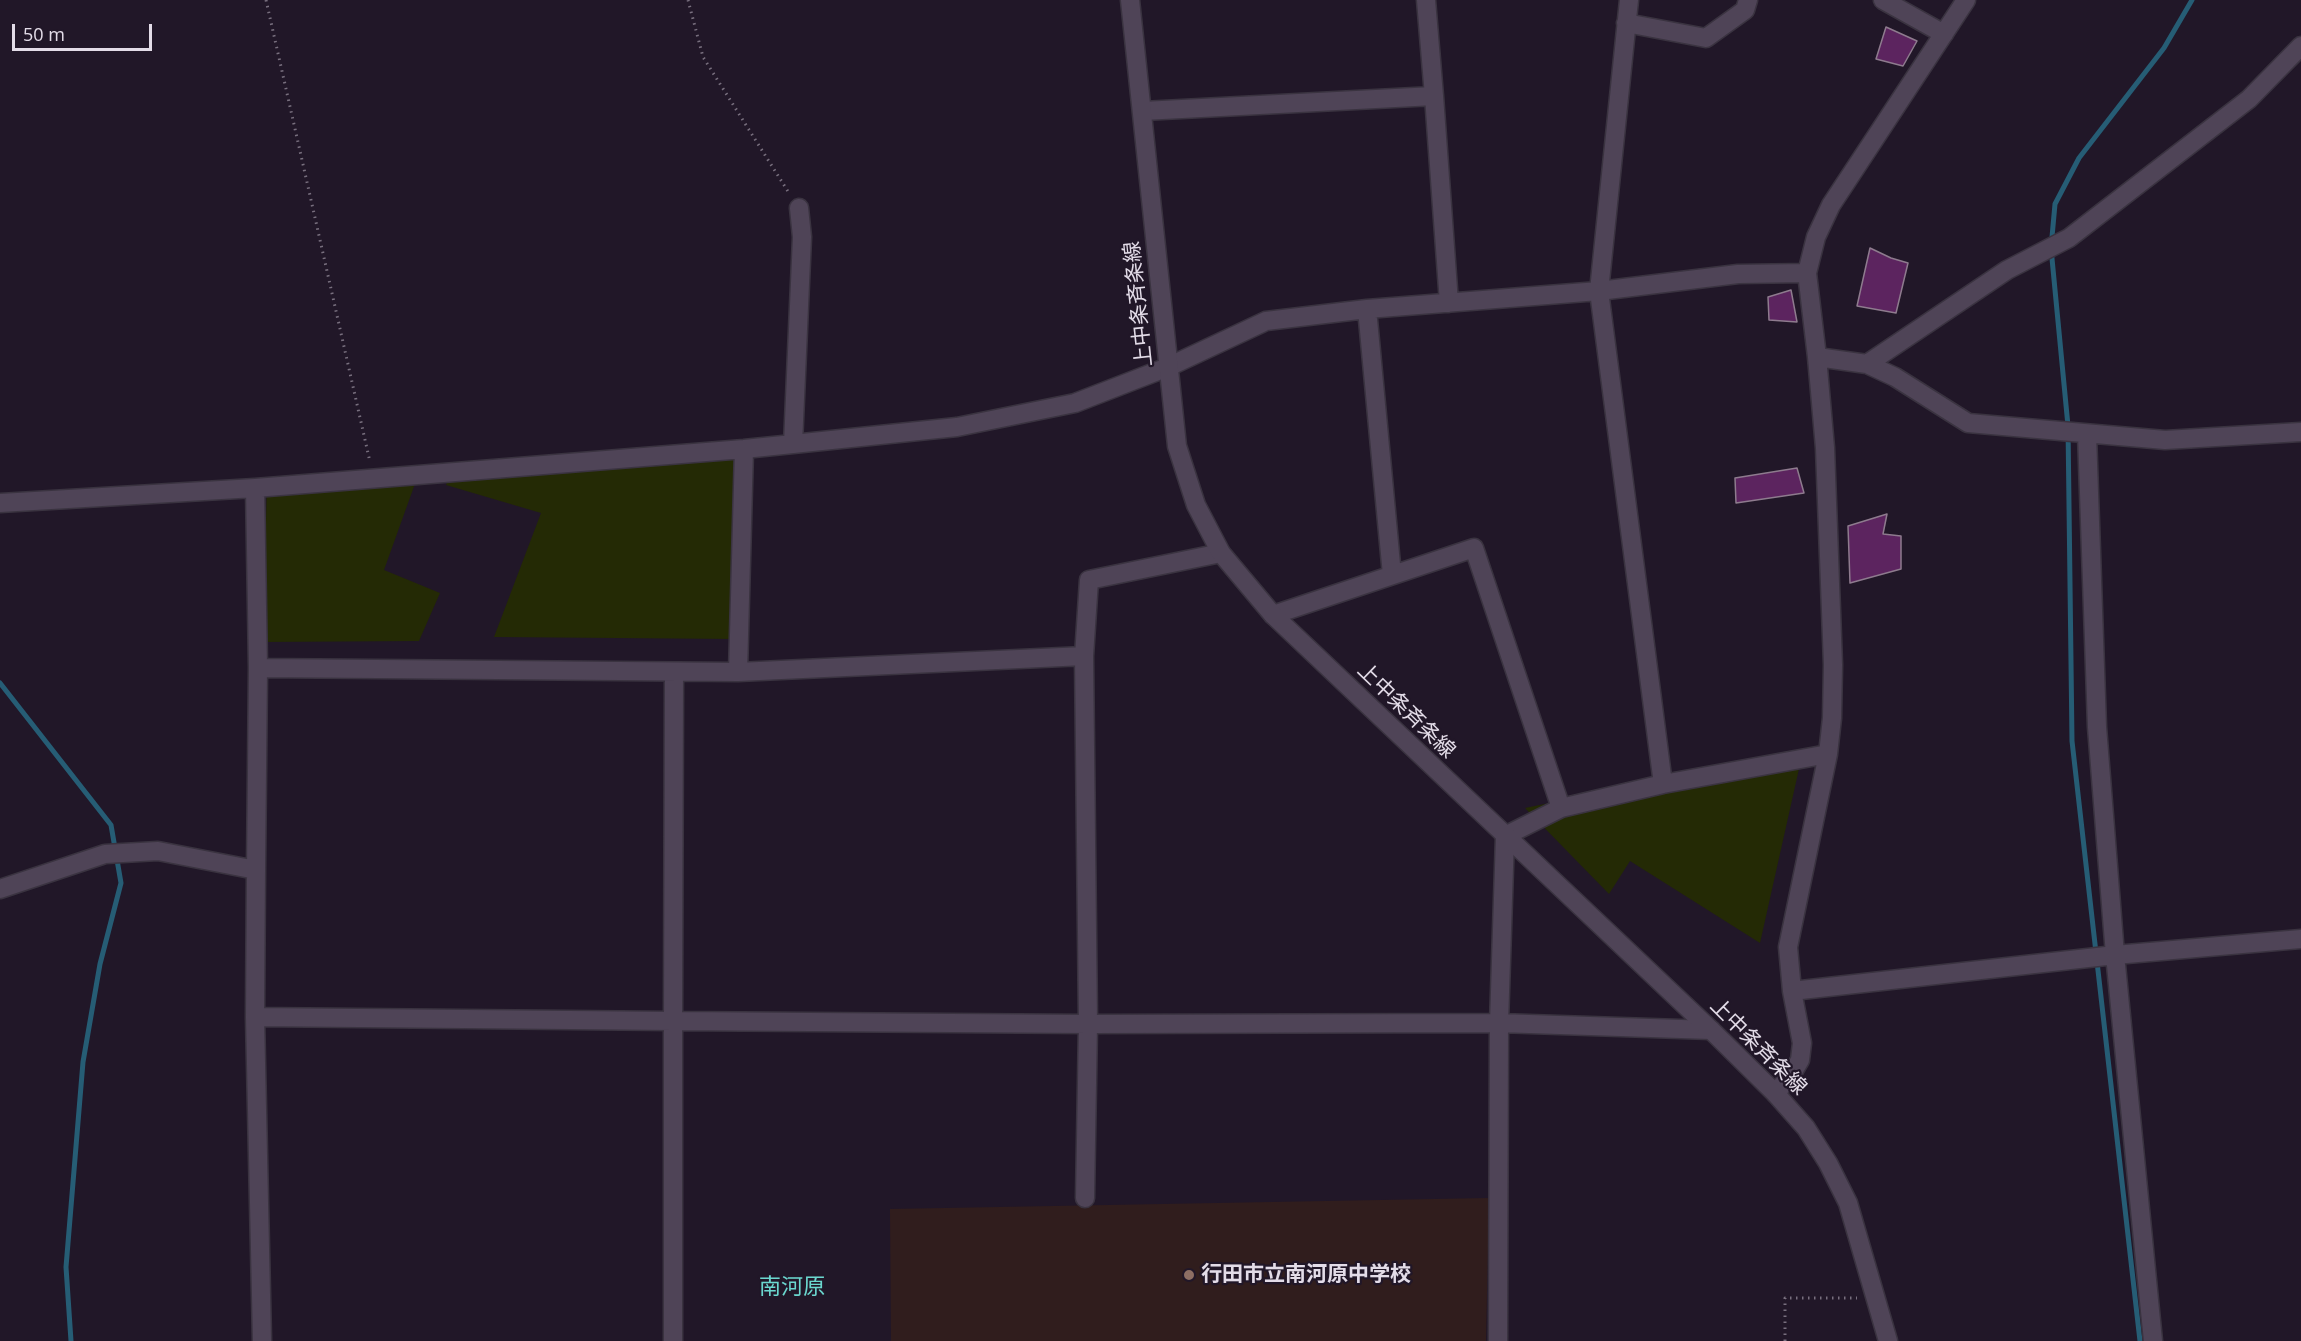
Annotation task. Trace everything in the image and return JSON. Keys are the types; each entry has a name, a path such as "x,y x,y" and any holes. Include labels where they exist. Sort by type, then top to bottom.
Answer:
{"street":[{"name":"上中条斉条線","path":"1130,0 1177,446 1196,505 1221,553 1273,615 1711,1030 1775,1093 1806,1128 1828,1163 1848,1203 1888,1341"},
{"path":"1426,0 1449,303"},
{"path":"1629,0 1599,291 1663,784"},
{"path":"1626,23 1706,38 1745,10 1748,0"},
{"path":"1882,0 1944,34"},
{"path":"1775,1093 1790,1077 1800,1060 1802,1043 1792,992 1788,947 1828,754 1832,718 1833,653 1829,524 1817,357 1807,273 1816,237 1831,205 1966,0"},
{"path":"1867,364 2007,270 2069,238 2249,99 2301,46"},
{"path":"1143,111 1434,96"},
{"path":"793,444 802,237 799,208"},
{"path":"0,503 255,488 744,449 957,427 1064,405 1168,367 1266,321 1367,309 1599,291 1738,273 1807,273"},
{"path":"1367,309 1392,575"},
{"path":"1817,357 1867,364 1895,377 1968,423 2165,440 2301,432"},
{"path":"2087,434 2097,727 2115,955 2153,1341"},
{"path":"738,672 744,449"},
{"path":"255,488 258,668 255,1017 262,1341"},
{"path":"1273,615 1474,548 1561,808"},
{"path":"1085,1198 1088,1024 1084,656 1089,580 1221,553"},
{"path":"258,668 738,672 1084,656"},
{"path":"673,1341 674,672"},
{"path":"1498,1341 1499,1023 1505,836 1561,808 1663,784 1828,754"},
{"path":"0,889 105,854 158,851 256,870"},
{"path":"1792,992 2115,955 2301,939"},
{"path":"255,1017 1088,1024 1499,1023 1711,1030"}],"path":[{"path":"266,0 374,478"},
{"path":"688,0 703,57 799,208"},
{"path":"1785,1341 1785,1298 1877,1298"}],"shaded area":[{"name":"行田市立南河原中学校","path":"1489,1198 1486,1341 891,1341 890,1209"}],"green space":[{"path":"736,442 735,639 494,637 541,513 446,485 455,462"},
{"path":"421,467 384,570 440,593 419,641 263,642 267,481"},
{"path":"1803,751 1760,943 1630,861 1609,894 1525,808"}],"building":[{"path":"1886,27 1917,41 1903,66 1876,59"},
{"path":"1870,248 1908,263 1896,313 1857,306"},
{"path":"1791,290 1797,322 1769,320 1768,297"},
{"path":"1797,468 1804,493 1736,503 1735,478"},
{"path":"1887,514 1883,534 1901,536 1901,569 1850,583 1848,526"}],"waterway":[{"path":"2140,1341 2072,741 2068,426 2051,248 2055,204 2079,158 2164,48 2192,0"},
{"path":"0,683 111,825 121,883 100,964 83,1062 66,1267 71,1341"}],"place":[{"name":"行田市立南河原中学校","path":"1189,1275"}],"district":[{"name":"南河原","path":"792,1288"}]}
